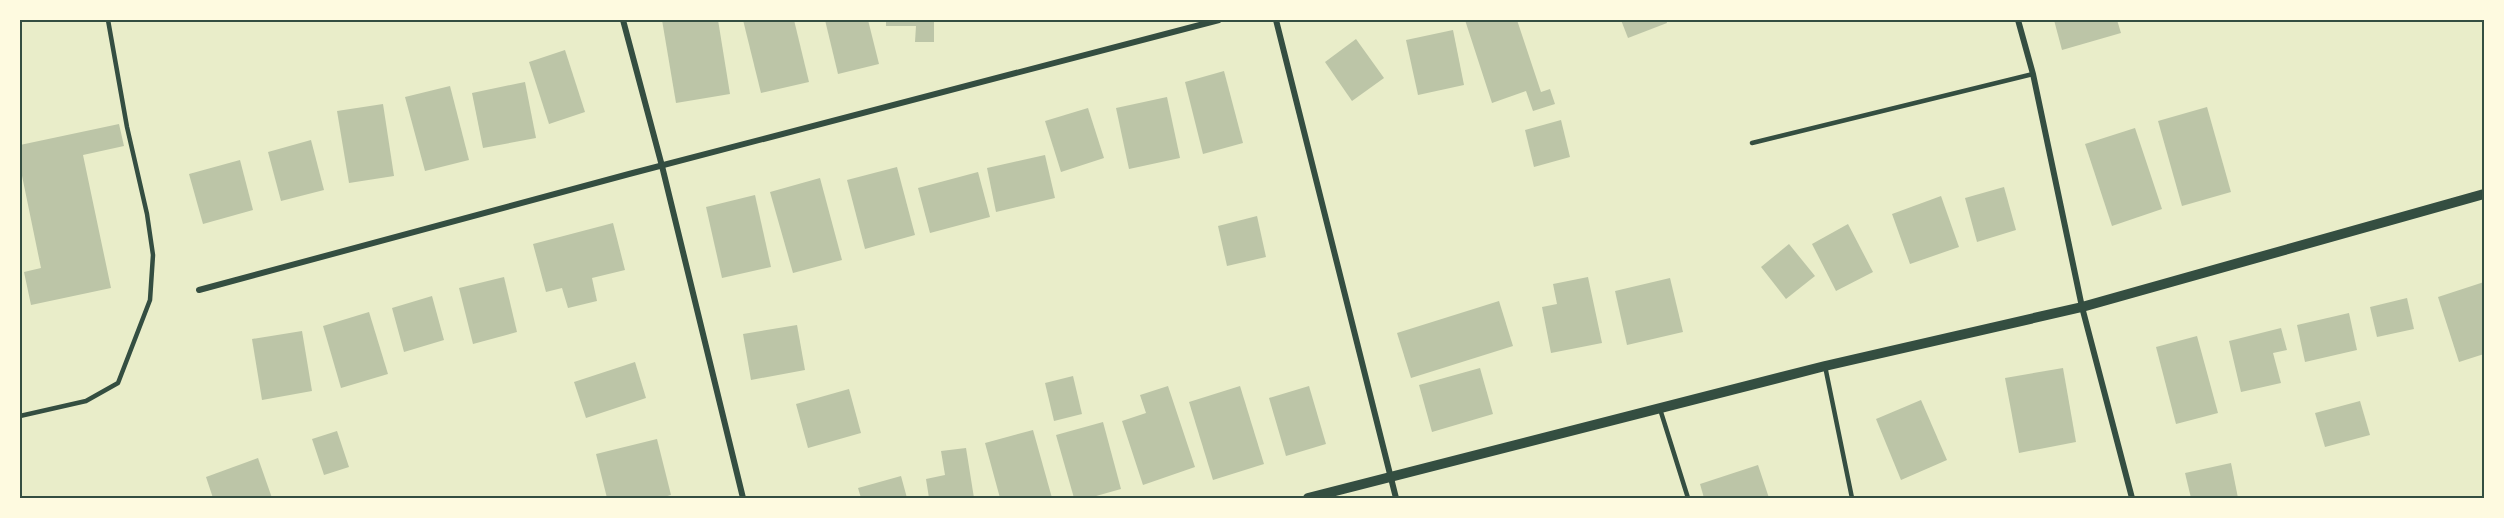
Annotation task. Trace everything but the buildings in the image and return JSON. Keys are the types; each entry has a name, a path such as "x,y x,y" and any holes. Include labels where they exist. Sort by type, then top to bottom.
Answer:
{"street":[{"path":"623,20 662,166 743,498"},
{"path":"199,290 1219,20"},
{"path":"1276,20 1396,498"},
{"path":"2018,20 2033,74 2082,307 2132,498"},
{"path":"1308,498 1825,366 2082,307 2484,194"}],"lane":[{"path":"20,416 86,401 118,382 150,300 153,255 147,214 108,20"},
{"path":"1752,143 2033,74"},
{"path":"1825,366 1852,498"},
{"path":"1660,409 1688,498"}]}
